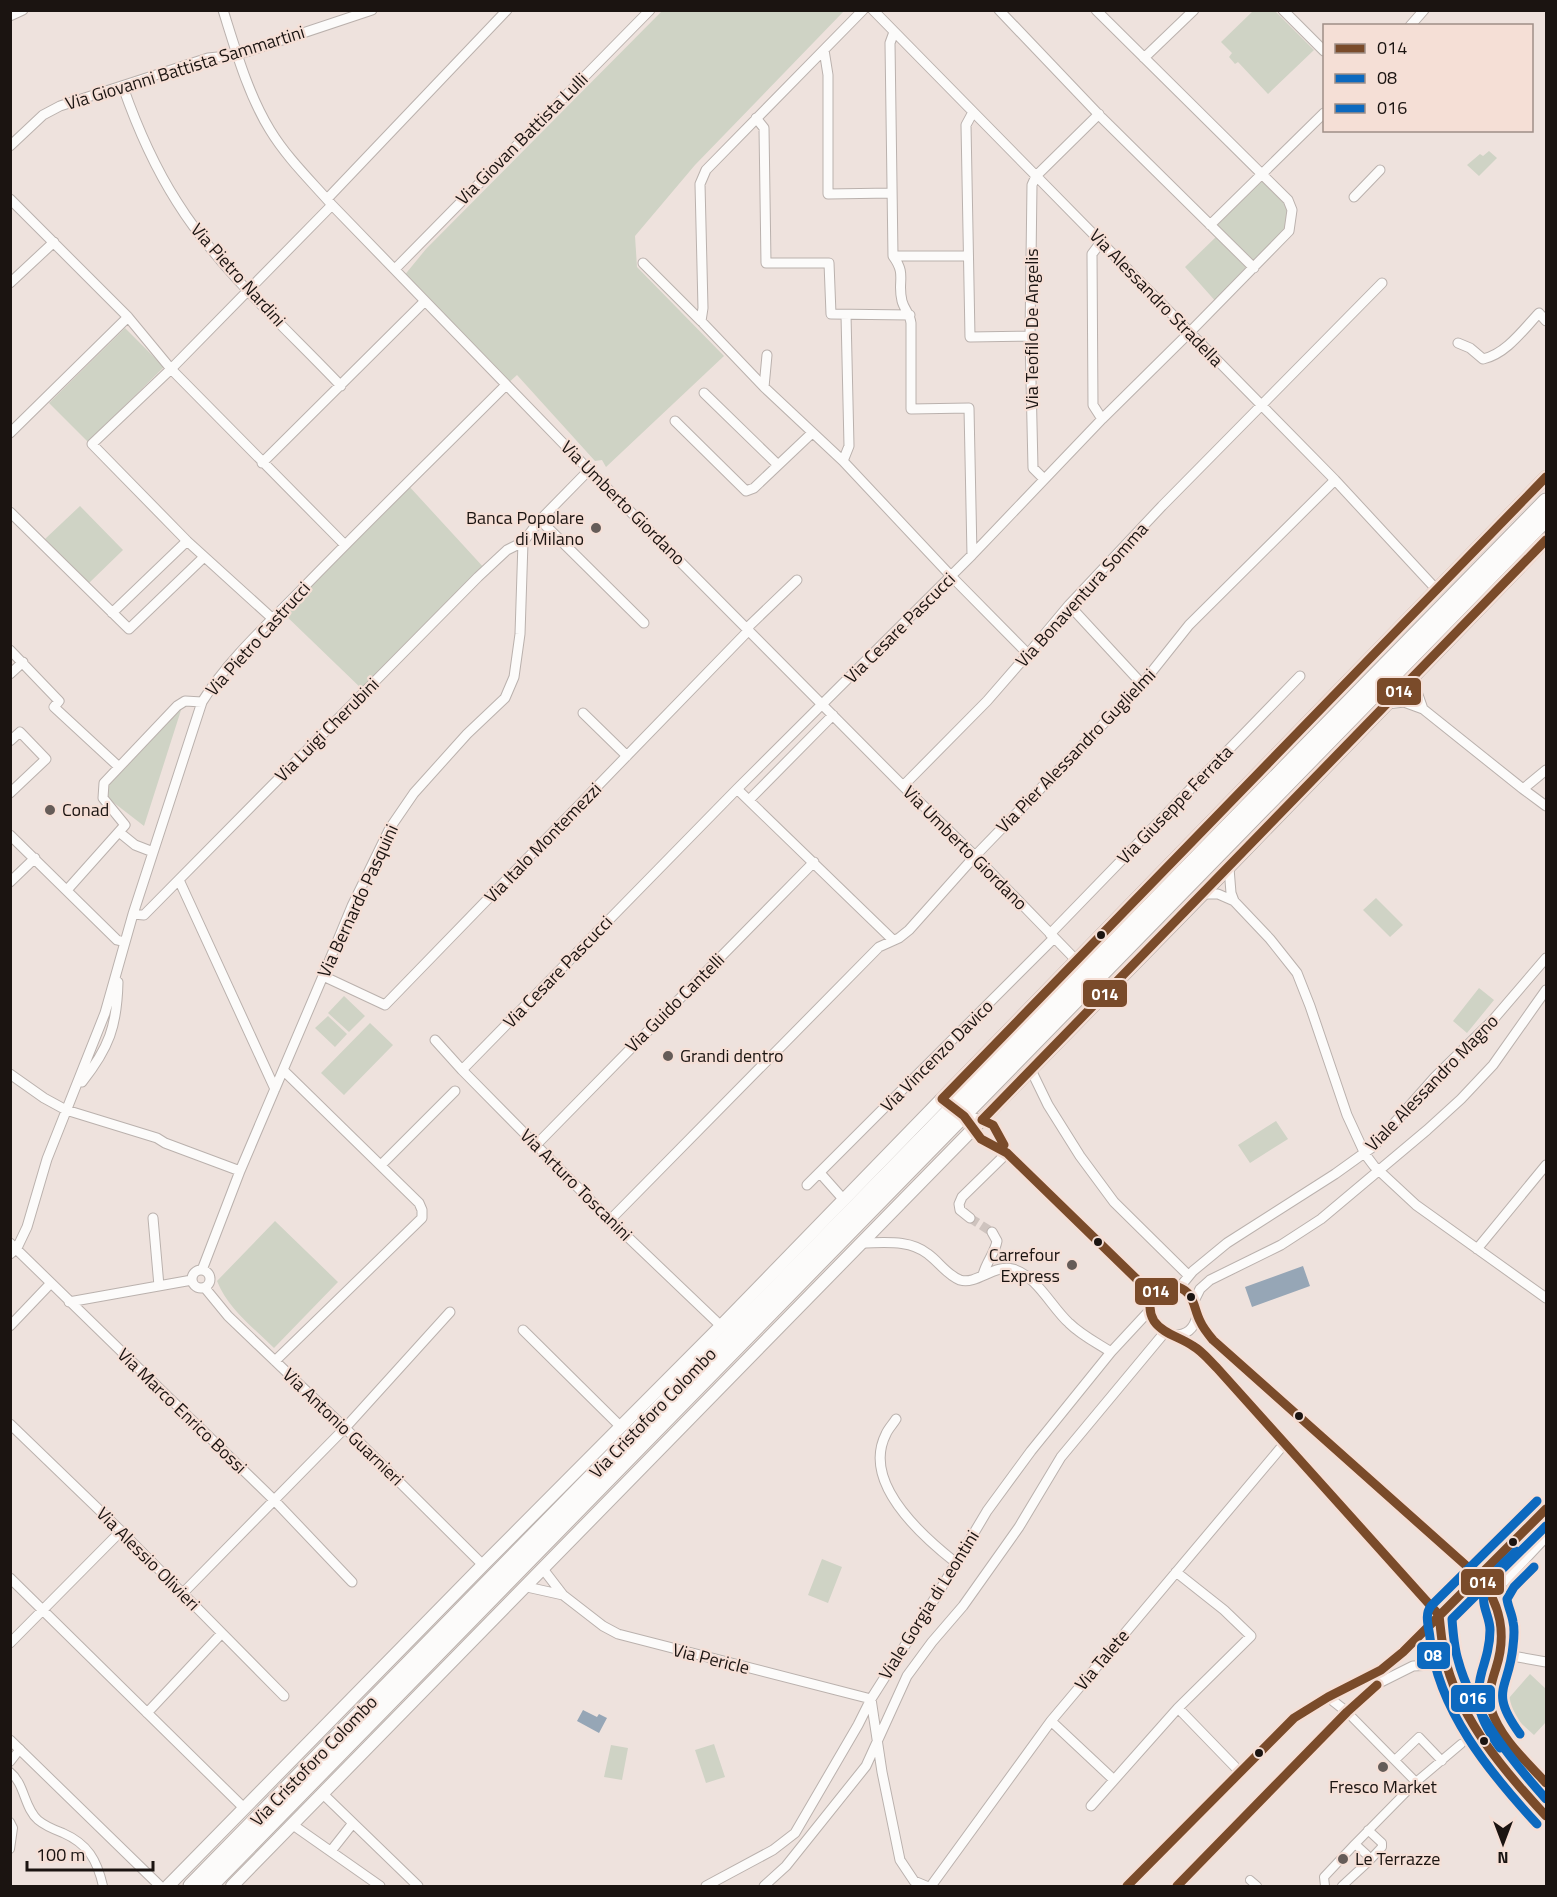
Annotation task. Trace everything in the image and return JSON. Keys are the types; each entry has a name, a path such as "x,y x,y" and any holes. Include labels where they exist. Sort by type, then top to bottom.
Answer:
{"main road":[{"name":"Via Cristoforo Colombo","path":"191,1887 1546,501"},
{"name":"Via Cristoforo Colombo","path":"210,1887 796,1286 953,1107 1546,519"}],"street":[{"path":"10,15 23,10"},
{"name":"Via Umberto Giordano","path":"223,10 252,94 270,130 292,161 589,470 1076,960"},
{"name":"Via Giovanni Battista Sammartini","path":"10,146 36,120 51,110 208,58 237,55 372,10"},
{"path":"273,619 187,541 92,444 249,290 507,10"},
{"name":"Via Giovan Battista Lulli","path":"395,268 650,10"},
{"path":"702,321 700,184 706,170 863,10"},
{"name":"Via Alessandro Stradella","path":"873,10 1335,480 1436,589"},
{"path":"999,10 1099,114 1254,268"},
{"name":"Via Cesare Pascucci","path":"462,1070 1289,231 1292,210 1288,200 1096,10"},
{"path":"1144,58 1194,10"},
{"path":"1283,10 1323,50"},
{"path":"1412,24 1424,10"},
{"path":"894,32 890,43 893,256 901,266 902,302 910,315 911,409 969,408 972,555"},
{"path":"825,50 828,75 828,194 892,194"},
{"name":"Via Pietro Nardini","path":"123,87 134,119 177,203 209,246 341,386"},
{"path":"973,112 966,125 970,337 1030,336"},
{"path":"1036,176 1099,114"},
{"path":"1210,225 1323,114"},
{"path":"756,118 764,128 766,264 829,263 831,314 910,315"},
{"path":"1354,197 1380,170"},
{"name":"Via Teofilo De Angelis","path":"1036,176 1032,185 1030,336 1033,468 1044,478"},
{"path":"10,199 128,317 171,369 345,545"},
{"path":"10,283 54,242"},
{"path":"1101,242 1092,255 1092,301 1093,405 1102,419"},
{"path":"893,256 968,256"},
{"path":"643,263 764,387 843,461 1028,654"},
{"name":"Via Bonaventura Somma","path":"903,786 987,701 1069,605 1162,506 1382,283"},
{"path":"262,462 425,301"},
{"path":"1458,343 1470,348 1483,359 1492,357 1505,348 1539,313 1546,321"},
{"path":"843,461 849,446 846,315"},
{"path":"10,433 128,317"},
{"path":"764,387 766,355"},
{"name":"Via Pietro Castrucci","path":"119,832 125,825 103,798 104,783 177,706 185,701 202,702 216,680 273,619 506,385"},
{"path":"704,393 778,465"},
{"path":"675,421 746,491 754,488 813,433"},
{"path":"523,542 540,519 589,470"},
{"name":"Via Cristoforo Colombo","path":"168,1887 843,1200 953,1107 1076,960 1546,477"},
{"name":"Via Pier Alessandro Guglielmi","path":"610,1221 880,946 909,930 975,856 1142,684 1189,625 1335,480"},
{"path":"10,512 129,629 204,557"},
{"path":"540,519 644,623"},
{"name":"Via Cristoforo Colombo","path":"232,1887 1229,868 1546,540"},
{"path":"112,613 187,541"},
{"name":"Via Luigi Cherubini","path":"133,914 144,915 478,577 507,550 523,542"},
{"name":"Via Bernardo Pasquini","path":"202,1270 240,1171 322,976 352,906 390,828 414,793 467,734 505,698 514,677 518,645 523,542"},
{"name":"Via Italo Montemezzi","path":"322,976 386,1005 796,580"},
{"path":"1069,605 1142,684"},
{"path":"10,650 59,701 54,707 119,767"},
{"path":"10,674 23,662"},
{"path":"1416,673 1416,689 1423,709"},
{"name":"Via Giuseppe Ferrata","path":"1052,936 1300,676"},
{"path":"12,1248 27,1227 47,1159 105,1013 133,914 202,702"},
{"path":"1387,704 1404,702 1423,709 1546,806"},
{"path":"583,712 627,756"},
{"path":"749,800 833,716"},
{"path":"10,741 20,732 46,759 10,793"},
{"path":"1523,789 1546,770"},
{"path":"737,789 893,940"},
{"path":"67,890 119,832 135,845 153,852"},
{"path":"10,835 117,940 125,942"},
{"path":"10,882 35,858"},
{"name":"Via Guido Cantelli","path":"536,1145 814,862"},
{"path":"1229,868 1234,901 1270,939 1297,973 1347,1115 1365,1154 1378,1170 1416,1205 1546,1298"},
{"path":"179,880 275,1089"},
{"path":"1203,894 1218,894 1234,901"},
{"name":"Via Vincenzo Davico","path":"807,1185 1052,936"},
{"path":"1092,945 1116,941"},
{"name":"Viale Alessandro Magno","path":"1179,1288 1188,1275 1242,1233 1365,1154 1382,1139 1435,1077 1475,1039 1546,958"},
{"name":"Viale Alessandro Magno","path":"1194,1301 1200,1289 1207,1282 1302,1233 1427,1130 1478,1082 1506,1049 1546,990"},
{"name":"Via Arturo Toscanini","path":"435,1040 610,1221 721,1326"},
{"path":"275,1361 422,1218 419,1203 283,1070"},
{"path":"1031,1070 1048,1105 1074,1147 1114,1202 1188,1275"},
{"path":"10,1074 44,1098 66,1110 157,1138 240,1171"},
{"path":"381,1165 455,1091"},
{"path":"953,1107 978,1124 994,1126 1007,1153"},
{"path":"978,1124 981,1138 1007,1153 1152,1294"},
{"path":"970,1218 960,1210 959,1203 962,1197 1007,1153"},
{"path":"1477,1249 1546,1165"},
{"path":"820,1173 843,1200"},
{"path":"153,1218 159,1286"},
{"path":"983,1275 985,1266 996,1249 997,1240 992,1232"},
{"path":"861,1243 912,1245 924,1251 946,1271 959,1279 969,1281 1005,1268 1019,1272 1050,1299 1068,1323 1111,1352"},
{"name":"Via Marco Enrico Bossi","path":"12,1248 51,1283 274,1500 352,1581"},
{"path":"202,1270 207,1272 210,1279 205,1288 198,1288 192,1280 194,1273 202,1270"},
{"path":"69,1302 192,1280"},
{"path":"10,1326 51,1283"},
{"path":"796,1286 823,1283"},
{"path":"1544,1810 1491,1749 1468,1714 1448,1669 1439,1615 1217,1368 1196,1347 1156,1323 1149,1310 1152,1294 1162,1287 1179,1288 1188,1293 1194,1301 1197,1316 1213,1340 1479,1577 1494,1598 1502,1627 1501,1654 1493,1674 1489,1696 1490,1708 1497,1726 1546,1783"},
{"name":"Via Antonio Guarnieri","path":"205,1288 228,1316 483,1565"},
{"name":"Viale Gorgia di Leontini","path":"706,1887 773,1850 795,1833 871,1699 987,1511 1111,1352 1149,1310"},
{"path":"182,1594 345,1428 450,1312"},
{"path":"1170,1333 1189,1332 1195,1325 1197,1316"},
{"name":"Viale Gorgia di Leontini","path":"764,1887 792,1858 866,1766 907,1676 963,1605 1019,1527 1061,1457 1170,1333"},
{"path":"526,1337 620,1426"},
{"path":"896,1419 885,1435 881,1451 883,1475 891,1496 926,1539 955,1562"},
{"name":"Via Alessio Olivieri","path":"10,1424 121,1531 284,1696"},
{"name":"Via Talete","path":"929,1887 1051,1721 1284,1444"},
{"path":"1127,1887 1294,1718 1328,1697 1381,1670 1403,1652 1546,1509"},
{"path":"10,1643 121,1531"},
{"path":"1494,1598 1499,1587 1546,1537"},
{"name":"Via Pericle","path":"543,1569 563,1595 603,1626 618,1634 871,1699"},
{"path":"1092,1806 1178,1708 1251,1636 1224,1610 1176,1572"},
{"path":"10,1578 245,1809"},
{"name":"Via Pericle","path":"526,1587 563,1595"},
{"path":"147,1713 222,1633"},
{"path":"1501,1654 1546,1662"},
{"path":"1177,1887 1347,1712 1379,1683 1413,1666 1434,1665 1448,1669"},
{"path":"1328,1697 1347,1712 1416,1782"},
{"path":"871,1699 882,1772 900,1860 914,1881 929,1887"},
{"path":"1178,1708 1240,1772"},
{"path":"1468,1714 1490,1708"},
{"path":"1051,1721 1114,1780"},
{"path":"1395,1760 1419,1737 1442,1761"},
{"path":"10,1740 160,1887"},
{"path":"1325,1887 1324,1877 1368,1830 1416,1782 1461,1744"},
{"path":"10,1762 20,1749"},
{"path":"10,1772 16,1777 31,1811 39,1821 76,1839 87,1849 100,1872 103,1887"},
{"path":"323,1794 418,1887"},
{"path":"10,1822 13,1828 10,1849"},
{"path":"331,1851 353,1823"},
{"path":"293,1825 380,1887"},
{"path":"1342,1887 1382,1847 1382,1843 1368,1830"},
{"path":"1355,1844 1367,1855 1368,1862"},
{"path":"1250,1880 1257,1887"}],"shaded area":[{"path":"1254,10 1275,11 1314,50 1268,94 1238,62 1235,64 1229,57 1232,53 1221,42"},
{"path":"662,11 844,11 695,165 635,236 637,267 724,356 606,467 602,460 595,461 517,375 506,385 403,277 426,249"},
{"path":"1489,151 1497,158 1479,176 1467,165 1480,154 1483,156"},
{"path":"1263,175 1288,200 1289,231 1218,304 1185,267 1219,234 1210,225"},
{"path":"125,328 164,367 88,442 49,403"},
{"path":"407,484 486,570 365,692 281,611"},
{"path":"80,506 123,550 88,584 45,539"},
{"path":"182,707 144,826 109,799 108,787 112,780"},
{"path":"1376,898 1403,925 1390,937 1363,910"},
{"path":"1479,988 1494,1000 1467,1033 1453,1021"},
{"path":"344,996 365,1016 349,1032 328,1013"},
{"path":"328,1016 347,1034 335,1047 315,1028"},
{"path":"370,1023 393,1045 344,1095 321,1073"},
{"path":"1276,1121 1288,1139 1250,1163 1238,1145"},
{"path":"275,1221 338,1282 274,1348 234,1309 217,1281"},
{"path":"822,1559 842,1567 828,1603 808,1595"},
{"path":"1530,1674 1546,1689 1546,1722 1534,1735 1502,1706"},
{"path":"714,1744 725,1777 706,1783 695,1750"},
{"path":"611,1745 628,1748 622,1780 604,1777"}],"water":[{"path":"1303,1266 1310,1286 1252,1307 1245,1287"},
{"path":"583,1710 597,1717 599,1714 607,1718 599,1733 577,1721"}],"tunnel":[{"path":"970,1218 992,1232"}],"transit line":[{"name":"014","path":"1152,1294 1007,1153 981,1139 964,1116 942,1099 1546,477"},
{"name":"014","path":"1004,1145 993,1125 982,1120 1546,540"},
{"name":"014","path":"1546,1783 1507,1739 1491,1709 1490,1693 1501,1643 1500,1620 1492,1598 1479,1577 1213,1340 1201,1324 1188,1293 1170,1285 1158,1289 1151,1300 1150,1307 1154,1321 1167,1332 1196,1348 1208,1359 1439,1615 1445,1660 1464,1707 1501,1765 1546,1816"},
{"name":"08","path":"1537,1501 1431,1606 1427,1617 1435,1665 1443,1690 1455,1715 1484,1761 1537,1824"},
{"name":"014","path":"1127,1886 1294,1718 1328,1697 1381,1670 1403,1652 1546,1509"},
{"name":"016","path":"1546,1526 1452,1619 1457,1655 1472,1697 1507,1752 1546,1799"},
{"name":"016","path":"1500,1748 1480,1712 1479,1703 1479,1683 1490,1636 1484,1595 1490,1578 1516,1551"},
{"name":"08","path":"1520,1734 1510,1719 1503,1698 1514,1634 1507,1599 1514,1587 1534,1567"},
{"name":"014","path":"1177,1886 1347,1712 1377,1685"}],"place":[{"name":"Banca Popolare di Milano","path":"596,528"},
{"name":"Conad","path":"50,810"},
{"name":"Grandi dentro","path":"668,1056"},
{"name":"Carrefour Express","path":"1072,1265"},
{"name":"Fresco Market","path":"1383,1767"},
{"name":"Le Terrazze","path":"1343,1859"}]}
